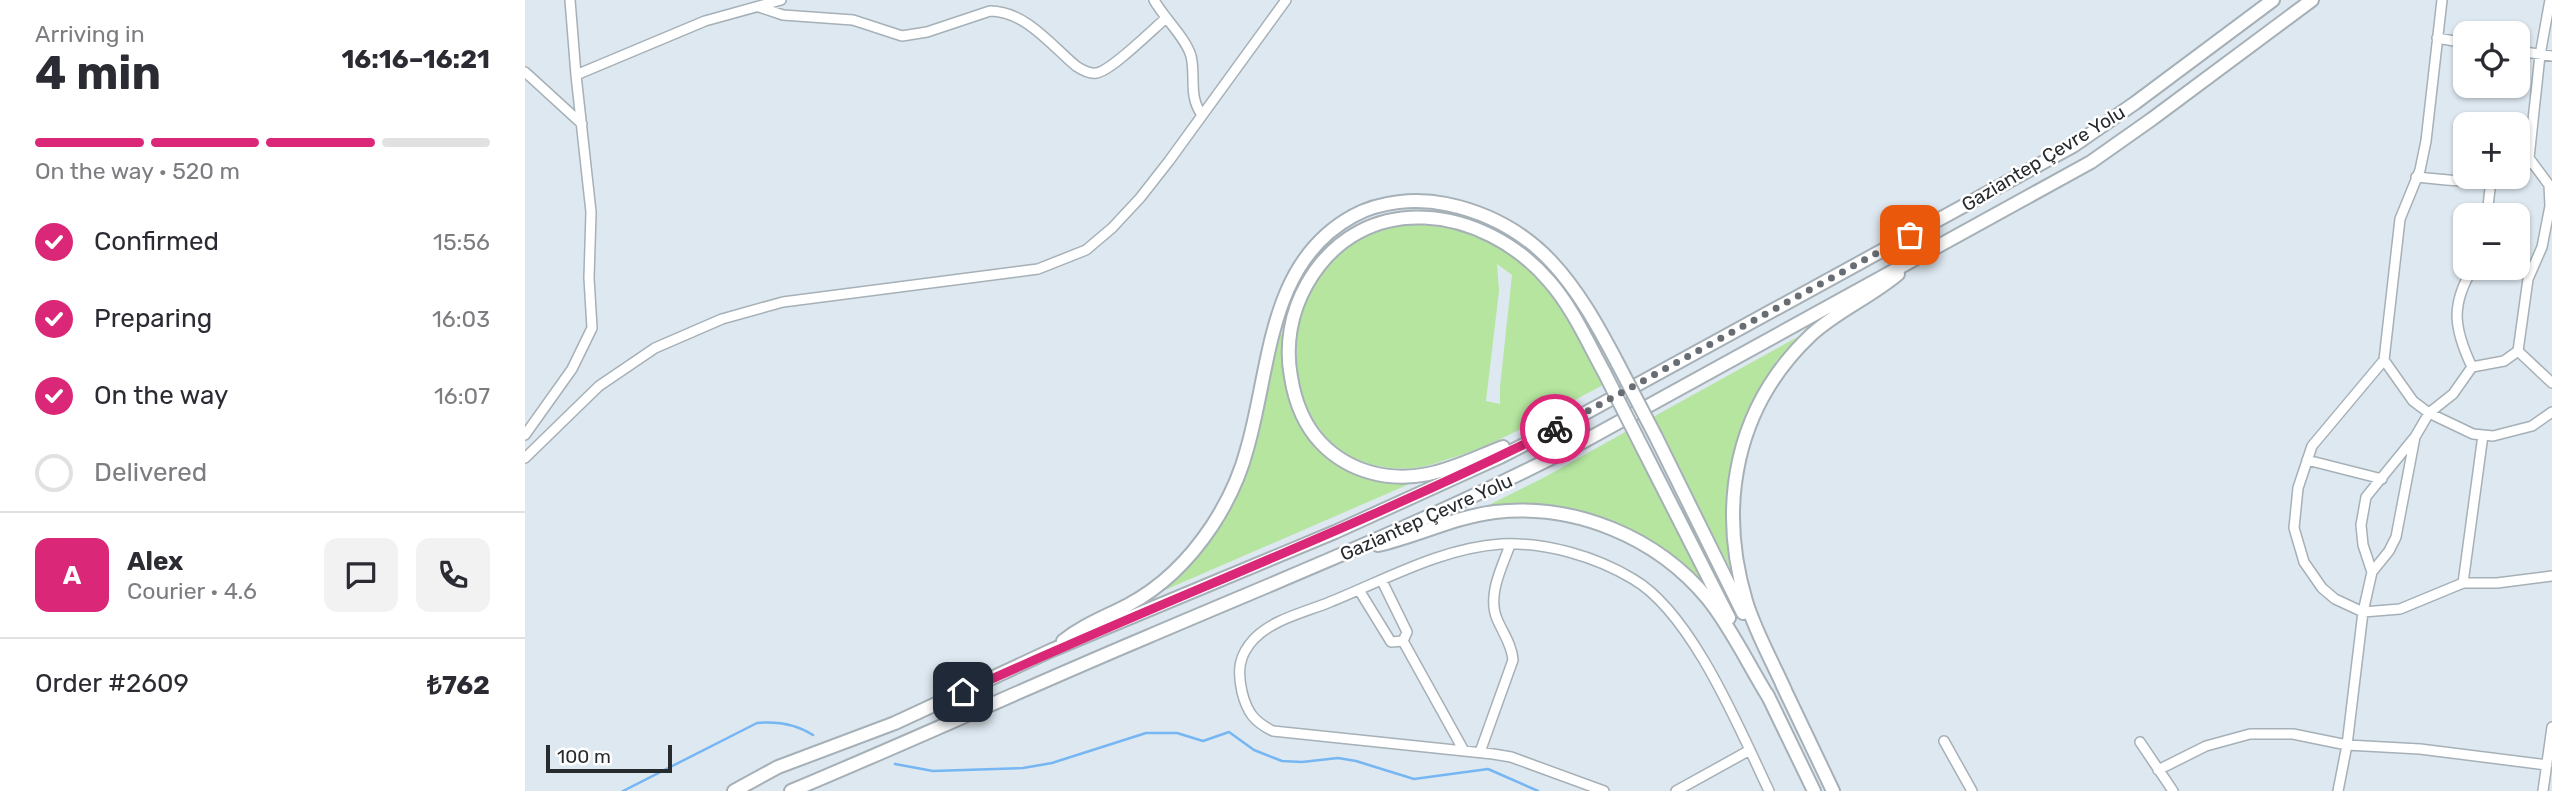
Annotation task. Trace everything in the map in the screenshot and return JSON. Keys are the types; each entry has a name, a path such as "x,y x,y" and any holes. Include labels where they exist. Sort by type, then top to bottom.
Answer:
{"highway":[{"name":"Gaziantep Çevre Yolu","path":"734,791 778,767 895,723 1052,650 1335,532 1500,457 1569,422 2073,146 2273,0"},
{"name":"Gaziantep Çevre Yolu","path":"791,791 1073,668 1350,552 1568,450 2091,162 2312,0"},
{"path":"1052,650 1080,628 1147,594 1181,566 1204,538 1227,500 1240,471 1270,339 1287,289 1304,259 1337,226 1359,213 1394,204 1436,202 1459,207 1505,225 1542,252 1572,284 1618,363 1759,645 1785,690"},
{"path":"1569,422 1429,474 1385,476 1364,472 1345,463 1328,450 1305,423 1293,385 1289,344 1292,323 1303,292 1321,263 1353,234 1400,217 1418,216 1462,223 1499,239 1517,251 1550,281 1604,372 1814,791"},
{"path":"1833,791 1747,604 1737,563 1732,513 1734,486 1747,430 1776,373 1794,352 1829,321 1881,289 1917,258"},
{"path":"1350,552 1393,541 1446,522 1495,512 1544,512 1573,516 1609,527 1651,550 1691,580 1722,619 1769,698"}],"street":[{"path":"525,435 572,369 592,328 589,278 591,212 570,0"},
{"path":"576,75 705,21 781,0"},
{"path":"1154,0 1165,19 1184,40 1191,57 1195,106 1202,116"},
{"path":"525,458 599,386 655,348 722,319 783,302 1038,269 1086,250 1112,228 1140,198 1286,0"},
{"path":"2442,0 2426,141 2400,219 2384,360 2312,446 2298,488 2294,528 2304,562 2312,575 2329,593 2351,608 2363,612 2400,609 2463,583 2497,583 2552,576"},
{"path":"2372,572 2363,545 2361,525 2367,497 2416,437 2429,413 2453,394 2472,367 2504,361 2518,351 2528,279 2549,227 2549,185 2529,158 2540,55 2550,0"},
{"path":"759,7 783,15 853,20 902,36 926,32 989,11 997,11 1022,21 1085,72 1098,74 1109,68 1165,19"},
{"path":"2437,38 2453,41"},
{"path":"2530,53 2552,56"},
{"path":"525,72 582,124"},
{"path":"2416,177 2453,177"},
{"path":"2465,280 2459,290 2460,341 2472,367"},
{"path":"2518,351 2552,383"},
{"path":"2384,360 2413,401 2429,413 2473,434 2493,436 2532,426 2552,412"},
{"path":"2463,583 2483,435"},
{"path":"2338,791 2347,744 2363,612 2372,572 2389,551 2396,537 2416,437"},
{"path":"2307,460 2382,479"},
{"path":"1480,752 1513,665 1511,648 1493,606 1495,590 1510,545"},
{"path":"1604,791 1511,757 1273,732 1252,717 1238,676 1239,661 1255,638 1266,628 1439,558 1474,548 1510,545 1550,548 1603,564 1634,579 1657,598 1698,650 1769,791"},
{"path":"1382,581 1407,632 1403,641"},
{"path":"1359,590 1391,642 1403,641"},
{"path":"1403,641 1464,751"},
{"path":"2543,791 2552,727"},
{"path":"2158,770 2206,746 2250,734 2293,734 2347,744 2420,749 2547,765"},
{"path":"1944,741 1972,791"},
{"path":"2140,742 2173,791"},
{"path":"1676,791 1750,750"}],"green space":[{"path":"1417,225 1453,229 1484,240 1511,255 1534,275 1553,299 1571,325 1603,385 1493,442 1423,466 1413,468 1366,463 1331,441 1308,409 1297,369 1299,327 1312,287 1338,253 1375,231","holes":["1497,264 1512,275 1500,387 1500,404 1486,401 1499,291"]},
{"path":"1285,309 1281,334 1286,332 1288,392 1298,422 1307,435 1329,458 1342,467 1371,478 1414,482 1158,593 1195,556 1226,515"},
{"path":"1803,334 1777,360 1745,420 1737,447 1734,576 1653,417"},
{"path":"1627,431 1712,593 1661,549 1619,524 1555,508 1485,507"}],"waterway":[{"path":"623,791 757,723 786,724 813,735"},
{"path":"895,764 933,771 1023,768 1052,763 1146,733 1177,733 1203,741 1229,732 1254,750 1282,761 1338,758 1414,779 1488,769 1538,791"}],"way so far":[{"path":"1555,429 1910,235"}],"route":[{"path":"963,692 1052,650 1335,532 1555,429"}]}
